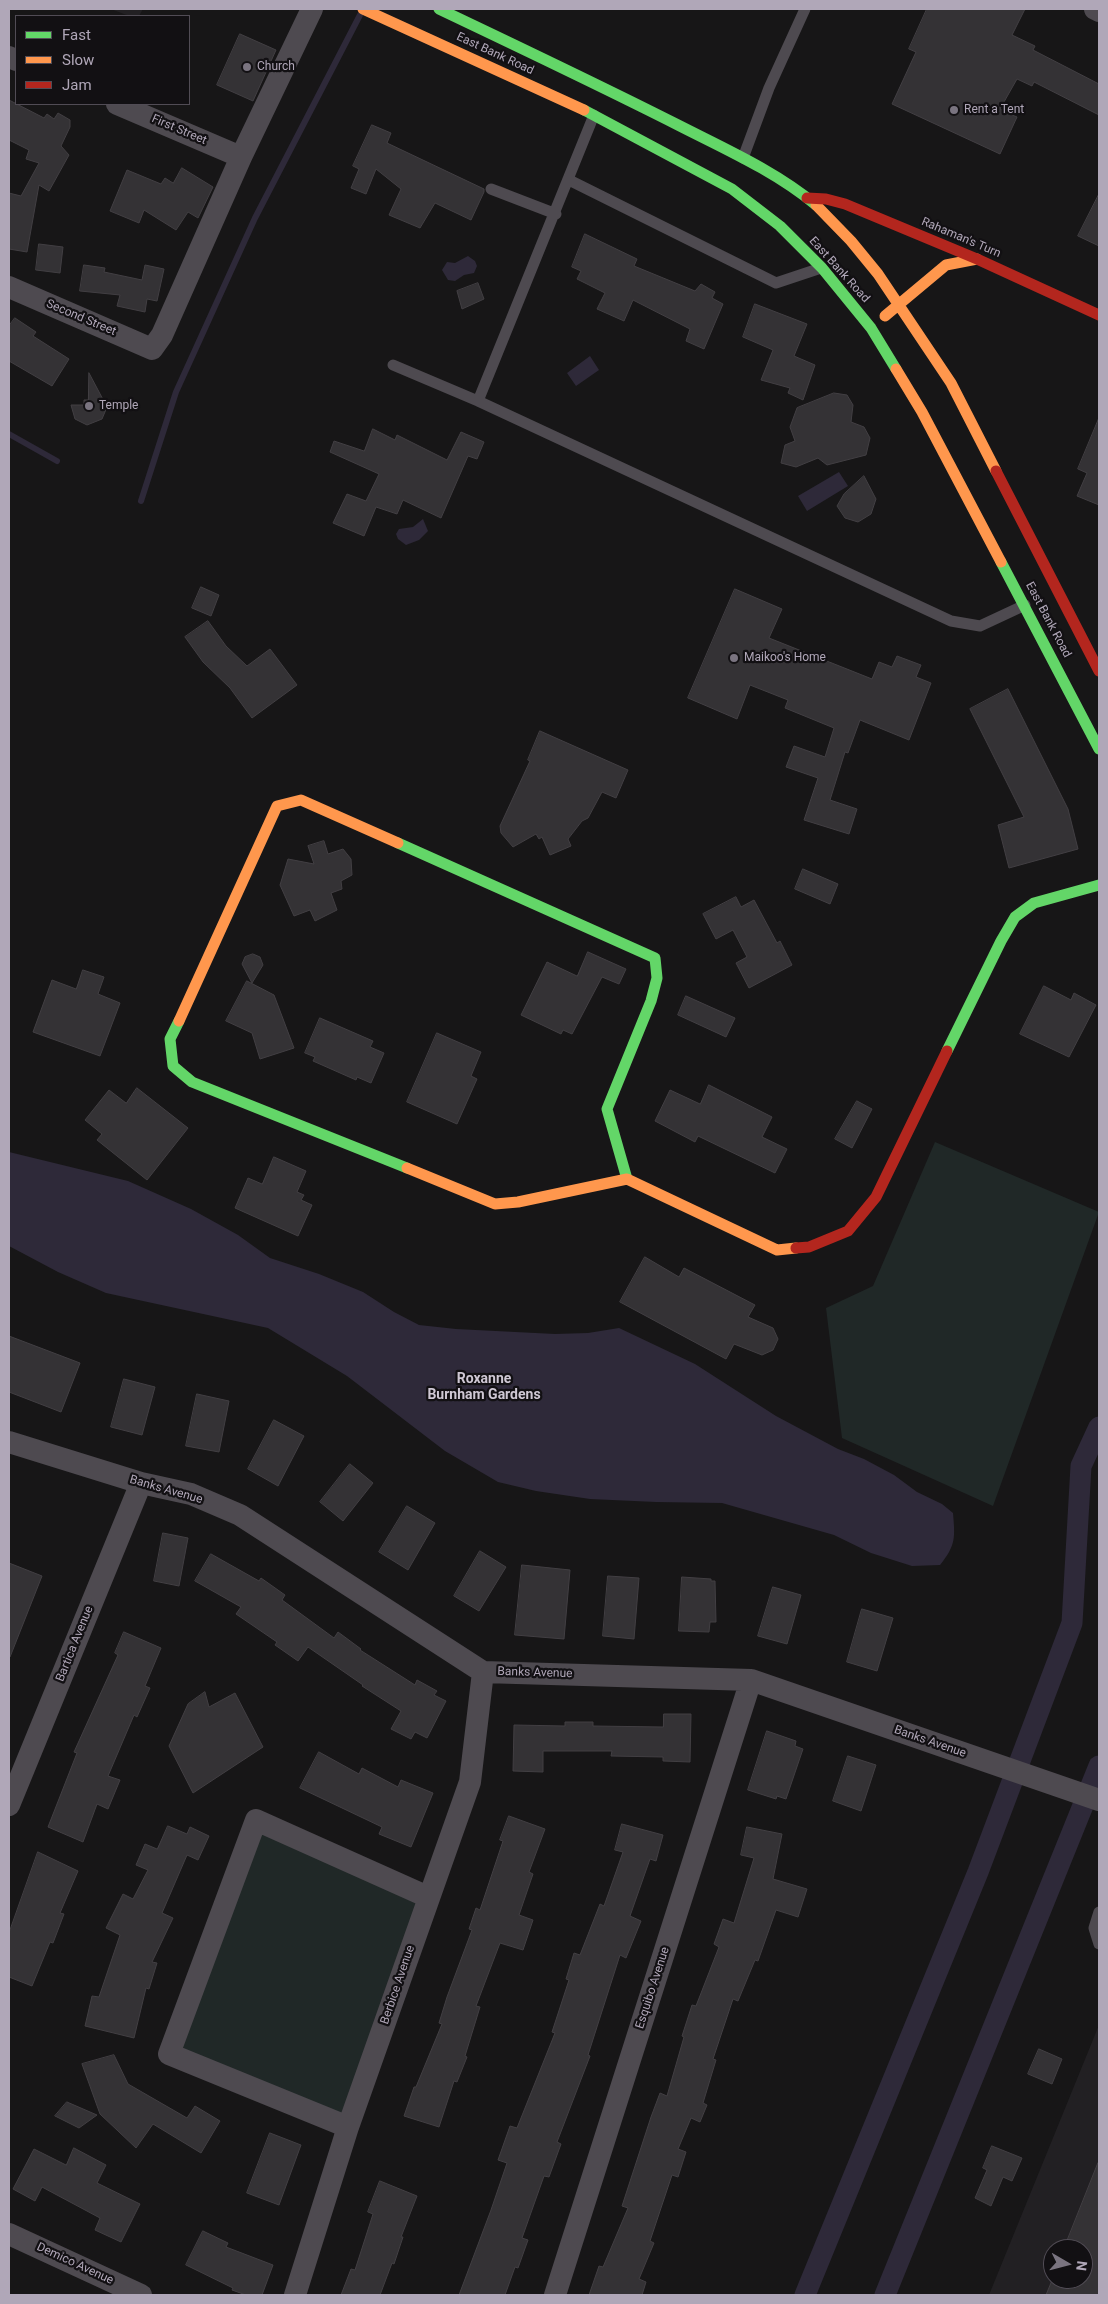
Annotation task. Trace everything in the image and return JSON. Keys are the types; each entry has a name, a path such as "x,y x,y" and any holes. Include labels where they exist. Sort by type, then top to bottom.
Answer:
{"main road":[{"name":"East Bank Road","path":"363,9 594,115 732,189 780,226 822,268 871,328 922,412 1099,749"},
{"name":"East Bank Road","path":"439,9 584,77 776,176 807,198 851,241 899,304 951,383 1099,671"},
{"name":"Rahaman's Turn","path":"807,198 826,199 844,204 977,259 1099,316"},
{"path":"871,328 946,265 977,259"},
{"path":"627,1179 608,1110 651,1001 657,978 656,958 301,800 277,806 225,923 170,1039 173,1066 192,1082 495,1204 518,1202 627,1179 777,1250 809,1247 848,1231 876,1197 1001,941 1016,917 1034,903 1099,885"}],"street":[{"path":"241,157 312,9"},
{"path":"1095,9 1099,11"},
{"name":"First Street","path":"119,105 241,157"},
{"name":"Second Street","path":"9,287 152,349 162,335 241,157"},
{"name":"Banks Avenue","path":"9,1442 141,1483 191,1494 240,1515 483,1672 751,1680 1099,1800"},
{"name":"Bartica Avenue","path":"9,1805 141,1483"},
{"name":"Berbice Avenue","path":"295,2295 348,2127 470,1782 483,1672"},
{"name":"Esquibo Avenue","path":"555,2295 751,1680"},
{"path":"348,2127 169,2054 256,1820 428,1897"},
{"name":"Demico Avenue","path":"9,2234 142,2295"}],"lane":[{"path":"743,158 769,88 804,9"},
{"path":"478,401 556,214 594,115"},
{"path":"569,180 776,283 822,268"},
{"path":"491,190 556,214"},
{"path":"393,365 478,401 951,620 980,626 1025,605"},
{"path":"1099,1912 1094,1928 1099,1944"}],"shaded area":[{"path":"111,9 143,9 140,15 126,15"},
{"path":"468,256 475,261 477,266 474,273 464,275 455,281 448,280 442,270 447,262 455,263"},
{"path":"590,356 599,370 576,386 567,373"},
{"path":"839,472 848,486 807,511 798,496"},
{"path":"423,519 428,531 419,540 406,545 398,539 396,534 399,529 413,527"},
{"path":"935,1142 1099,1212 993,1506 842,1438 826,1308 873,1286"},
{"path":"9,1152 128,1181 191,1209 238,1235 270,1258 319,1274 363,1292 419,1325 456,1329 555,1334 588,1333 619,1328 695,1364 776,1416 838,1449 864,1459 894,1475 917,1492 942,1504 953,1513 954,1535 952,1546 940,1565 912,1566 871,1553 834,1535 722,1503 590,1499 536,1491 498,1482 445,1451 347,1376 268,1328 106,1293 58,1272 9,1246"},
{"path":"256,1820 428,1897 348,2127 169,2054"},
{"path":"1099,2025 1099,2295 989,2295"}],"building":[{"path":"927,9 1025,9 1012,35 1035,46 1033,50 1099,84 1099,115 1034,82 1032,86 1017,79 1000,109 1017,117 1000,154 892,104 916,52 909,49"},
{"name":"Church","path":"240,34 276,50 253,101 217,85"},
{"path":"9,100 15,105 19,105 44,118 47,114 54,119 58,113 70,120 70,127 61,146 69,155 49,191 39,185 27,252 9,249 9,193 21,196 39,163 26,159 29,150 9,140"},
{"path":"372,125 391,133 387,143 484,189 471,220 435,203 420,228 389,215 401,189 376,169 366,194 351,188 359,169 353,166"},
{"path":"182,168 213,187 198,218 188,212 176,230 144,210 139,223 110,211 127,170 161,184 165,178 173,183"},
{"path":"1099,194 1099,246 1078,236"},
{"path":"585,234 637,259 634,266 695,291 701,284 715,292 712,298 723,304 704,349 686,341 690,329 633,300 624,321 597,309 605,293 577,279 581,271 572,267"},
{"path":"39,244 63,247 60,273 36,270"},
{"path":"84,265 105,268 104,272 142,280 145,265 164,269 157,301 147,299 145,312 117,306 120,295 80,291"},
{"path":"478,283 484,299 462,309 457,291"},
{"path":"755,304 807,324 794,356 815,365 803,400 788,393 790,388 761,380 773,350 743,337"},
{"path":"15,318 36,332 33,336 69,359 52,386 9,361 9,326"},
{"name":"Temple","path":"89,373 107,407 102,419 87,425 75,419 71,405 84,405 84,400 88,400"},
{"path":"834,393 847,395 853,405 851,422 864,427 870,438 866,455 827,465 818,458 796,467 781,463 785,445 795,441 790,427 797,408"},
{"path":"1099,418 1099,505 1077,496 1087,473 1078,469"},
{"path":"373,429 395,440 397,435 447,460 461,432 484,442 477,459 468,456 441,518 403,500 397,514 376,507 364,536 333,523 347,494 366,501 379,474 330,452 334,441 364,451"},
{"path":"864,476 876,499 871,514 858,522 845,518 837,506 844,494"},
{"path":"201,587 219,595 211,616 192,608"},
{"path":"735,589 782,609 769,638 872,679 879,662 892,667 897,656 921,665 916,677 931,683 909,740 860,720 848,753 845,752 830,800 857,809 849,834 804,820 818,778 786,767 794,746 825,757 834,728 785,708 788,700 750,685 737,719 688,698"},
{"path":"208,621 226,646 247,666 270,649 297,685 252,718 230,688 203,662 185,637"},
{"path":"1008,689 1068,809 1078,849 1009,868 998,825 1024,817 970,709"},
{"path":"540,731 628,770 616,798 602,792 588,818 582,821 568,839 571,846 550,855 542,837 539,839 536,834 513,847 501,833 500,826 530,761 528,760"},
{"path":"324,841 328,854 343,849 351,859 352,875 341,881 342,889 331,893 337,910 315,921 310,910 294,916 280,885 288,859 314,864 308,846"},
{"path":"803,869 838,884 830,904 795,889"},
{"path":"736,897 741,907 754,900 777,943 780,941 792,965 749,988 736,963 747,957 733,930 716,939 703,914"},
{"path":"588,952 626,969 619,984 602,977 572,1034 563,1030 561,1034 521,1015 547,962 577,976"},
{"path":"253,954 260,957 263,965 252,983 242,964 245,957"},
{"path":"83,970 104,977 98,994 120,1003 100,1056 33,1032 52,980 76,989"},
{"path":"247,981 274,995 294,1048 260,1059 252,1033 226,1021"},
{"path":"1044,986 1071,1000 1074,993 1096,1005 1069,1057 1020,1034"},
{"path":"686,996 735,1018 726,1037 678,1015"},
{"path":"320,1018 373,1041 370,1047 384,1053 371,1083 357,1077 356,1080 313,1061 315,1057 305,1053"},
{"path":"437,1033 481,1052 471,1076 477,1079 457,1124 407,1102"},
{"path":"709,1085 772,1117 762,1137 787,1149 775,1173 698,1136 695,1142 655,1121 670,1090 700,1104"},
{"path":"137,1088 188,1128 147,1180 97,1140 102,1134 85,1120 109,1090 126,1103"},
{"path":"857,1101 872,1109 852,1148 835,1139"},
{"path":"274,1157 306,1171 297,1192 304,1195 301,1200 312,1205 298,1236 235,1208 248,1178 262,1184"},
{"path":"645,1257 679,1277 684,1268 755,1305 748,1317 773,1328 778,1339 773,1350 762,1355 734,1344 726,1359 620,1302"},
{"path":"9,1336 80,1363 61,1412 9,1392"},
{"path":"124,1379 155,1387 142,1435 111,1427"},
{"path":"197,1394 229,1401 219,1452 186,1446"},
{"path":"274,1420 304,1436 278,1486 248,1469"},
{"path":"350,1464 373,1483 343,1521 320,1502"},
{"path":"407,1506 435,1523 408,1570 379,1552"},
{"path":"163,1533 188,1538 179,1586 154,1581"},
{"path":"480,1551 506,1567 479,1611 454,1596"},
{"path":"211,1554 259,1581 261,1578 285,1595 282,1600 334,1638 338,1632 360,1650 415,1685 417,1680 437,1691 434,1695 446,1701 427,1738 415,1732 411,1739 391,1729 401,1711 362,1686 308,1647 298,1661 275,1645 277,1642 236,1614 241,1607 195,1581"},
{"path":"9,1563 42,1576 10,1657 9,1657"},
{"path":"522,1565 570,1570 564,1639 515,1635"},
{"path":"608,1576 639,1578 634,1639 603,1636"},
{"path":"682,1577 711,1579 711,1581 715,1581 716,1622 710,1622 709,1632 679,1631"},
{"path":"773,1587 801,1595 787,1644 758,1636"},
{"path":"862,1609 893,1618 877,1671 847,1662"},
{"path":"124,1632 161,1648 145,1686 150,1688 137,1717 134,1715 108,1776 120,1780 108,1809 97,1804 83,1842 48,1827 77,1753 74,1752 118,1655 115,1653"},
{"path":"205,1692 209,1707 235,1693 263,1747 193,1793 169,1746 188,1704"},
{"path":"664,1714 691,1714 690,1762 663,1761 663,1757 611,1756 612,1751 543,1751 543,1772 513,1771 514,1725 565,1726 565,1722 593,1722 593,1726 663,1727"},
{"path":"767,1731 796,1741 795,1746 803,1749 786,1799 777,1796 776,1799 748,1790"},
{"path":"319,1752 359,1774 362,1768 398,1787 401,1780 433,1793 411,1847 379,1834 382,1827 300,1788"},
{"path":"848,1756 876,1765 861,1811 833,1801"},
{"path":"509,1816 545,1829 529,1872 533,1874 519,1915 533,1920 523,1950 500,1943 476,2006 480,2007 465,2056 467,2057 457,2082 454,2081 439,2127 404,2116 414,2087 416,2087 442,2024 439,2023 447,1997 472,1930 469,1929 476,1908 480,1910 503,1841 500,1840"},
{"path":"622,1824 663,1835 656,1861 650,1859 630,1916 641,1921 626,1958 620,1955 588,2055 590,2056 557,2142 561,2144 549,2177 544,2176 522,2238 528,2240 518,2268 515,2267 505,2295 459,2295 507,2163 498,2160 510,2126 517,2128 555,2033 552,2032 569,1980 566,1979 574,1953 580,1955 600,1904 604,1906 623,1852 615,1850"},
{"path":"168,1826 187,1834 190,1827 209,1836 198,1860 187,1855 162,1913 173,1918 152,1962 157,1963 149,1989 146,1988 134,2038 85,2026 92,1996 99,1997 120,1935 106,1928 123,1894 133,1899 148,1870 136,1865 145,1844 157,1849"},
{"path":"747,1827 782,1834 773,1879 807,1889 798,1917 776,1910 758,1961 755,1960 738,2001 733,1999 713,2059 716,2060 703,2103 707,2105 700,2122 691,2118 678,2149 686,2152 678,2177 672,2175 650,2241 654,2243 639,2279 646,2282 642,2295 589,2295 599,2266 603,2267 628,2208 622,2206 651,2117 660,2093 667,2096 692,2005 696,2006 719,1947 714,1944 723,1919 734,1923 754,1858 741,1855"},
{"path":"38,1852 78,1871 60,1913 64,1914 53,1943 50,1942 32,1986 9,1977 9,1933"},
{"path":"1039,2049 1062,2059 1052,2084 1028,2074"},
{"path":"114,2055 128,2084 187,2118 195,2106 220,2121 201,2153 153,2124 136,2148 100,2114 82,2064"},
{"path":"67,2102 97,2115 79,2128 55,2116"},
{"path":"270,2133 301,2145 279,2205 247,2193"},
{"path":"992,2146 1022,2158 1012,2181 1003,2177 991,2206 975,2198 987,2170 983,2168"},
{"path":"74,2148 106,2165 97,2183 140,2204 121,2242 95,2230 100,2218 42,2187 35,2201 13,2189 34,2149 66,2165"},
{"path":"1098,2163 1099,2295 1046,2295 1048,2289 1093,2289 1093,2239 1068,2239"},
{"path":"380,2181 417,2196 401,2237 403,2237 394,2264 392,2263 380,2295 341,2295 351,2269 355,2270 373,2214 368,2212"},
{"path":"203,2231 228,2243 226,2247 273,2265 262,2295 246,2295 232,2290 233,2288 186,2265"}],"waterway":[{"path":"141,501 176,392 255,218 360,15"},
{"path":"9,434 57,461"},
{"path":"805,2295 978,1872 1072,1623 1081,1466 1099,1427"},
{"path":"885,2295 1099,1766"}],"traffic: fast":[{"path":"439,9 732,152 767,171 816,205"},
{"path":"584,110 732,189 780,226 822,268 871,328 896,369"},
{"path":"1001,562 1099,749"},
{"path":"398,843 655,958 657,978 651,1001 607,1109 627,1179"},
{"path":"947,1051 1001,941 1015,917 1034,903 1099,885"},
{"path":"179,1021 170,1039 173,1066 192,1082 407,1168"}],"traffic: slow":[{"path":"363,9 584,110"},
{"path":"816,205 851,241 878,274 951,383 996,471"},
{"path":"885,316 946,265 977,259"},
{"path":"896,369 922,412 1001,562"},
{"path":"179,1021 277,806 301,800 398,843"},
{"path":"407,1168 495,1204 518,1202 627,1179 777,1250 796,1248"}],"traffic: jam":[{"path":"807,198 826,199 845,204 977,259 1099,315"},
{"path":"996,471 1099,671"},
{"path":"796,1248 809,1247 848,1231 876,1197 947,1051"}],"place":[{"name":"Church","path":"247,67"},
{"name":"Rent a Tent","path":"954,110"},
{"name":"Temple","path":"89,406"},
{"name":"Maikoo's Home","path":"734,658"}],"district":[{"name":"Roxanne Burnham Gardens","path":"484,1388"}]}
